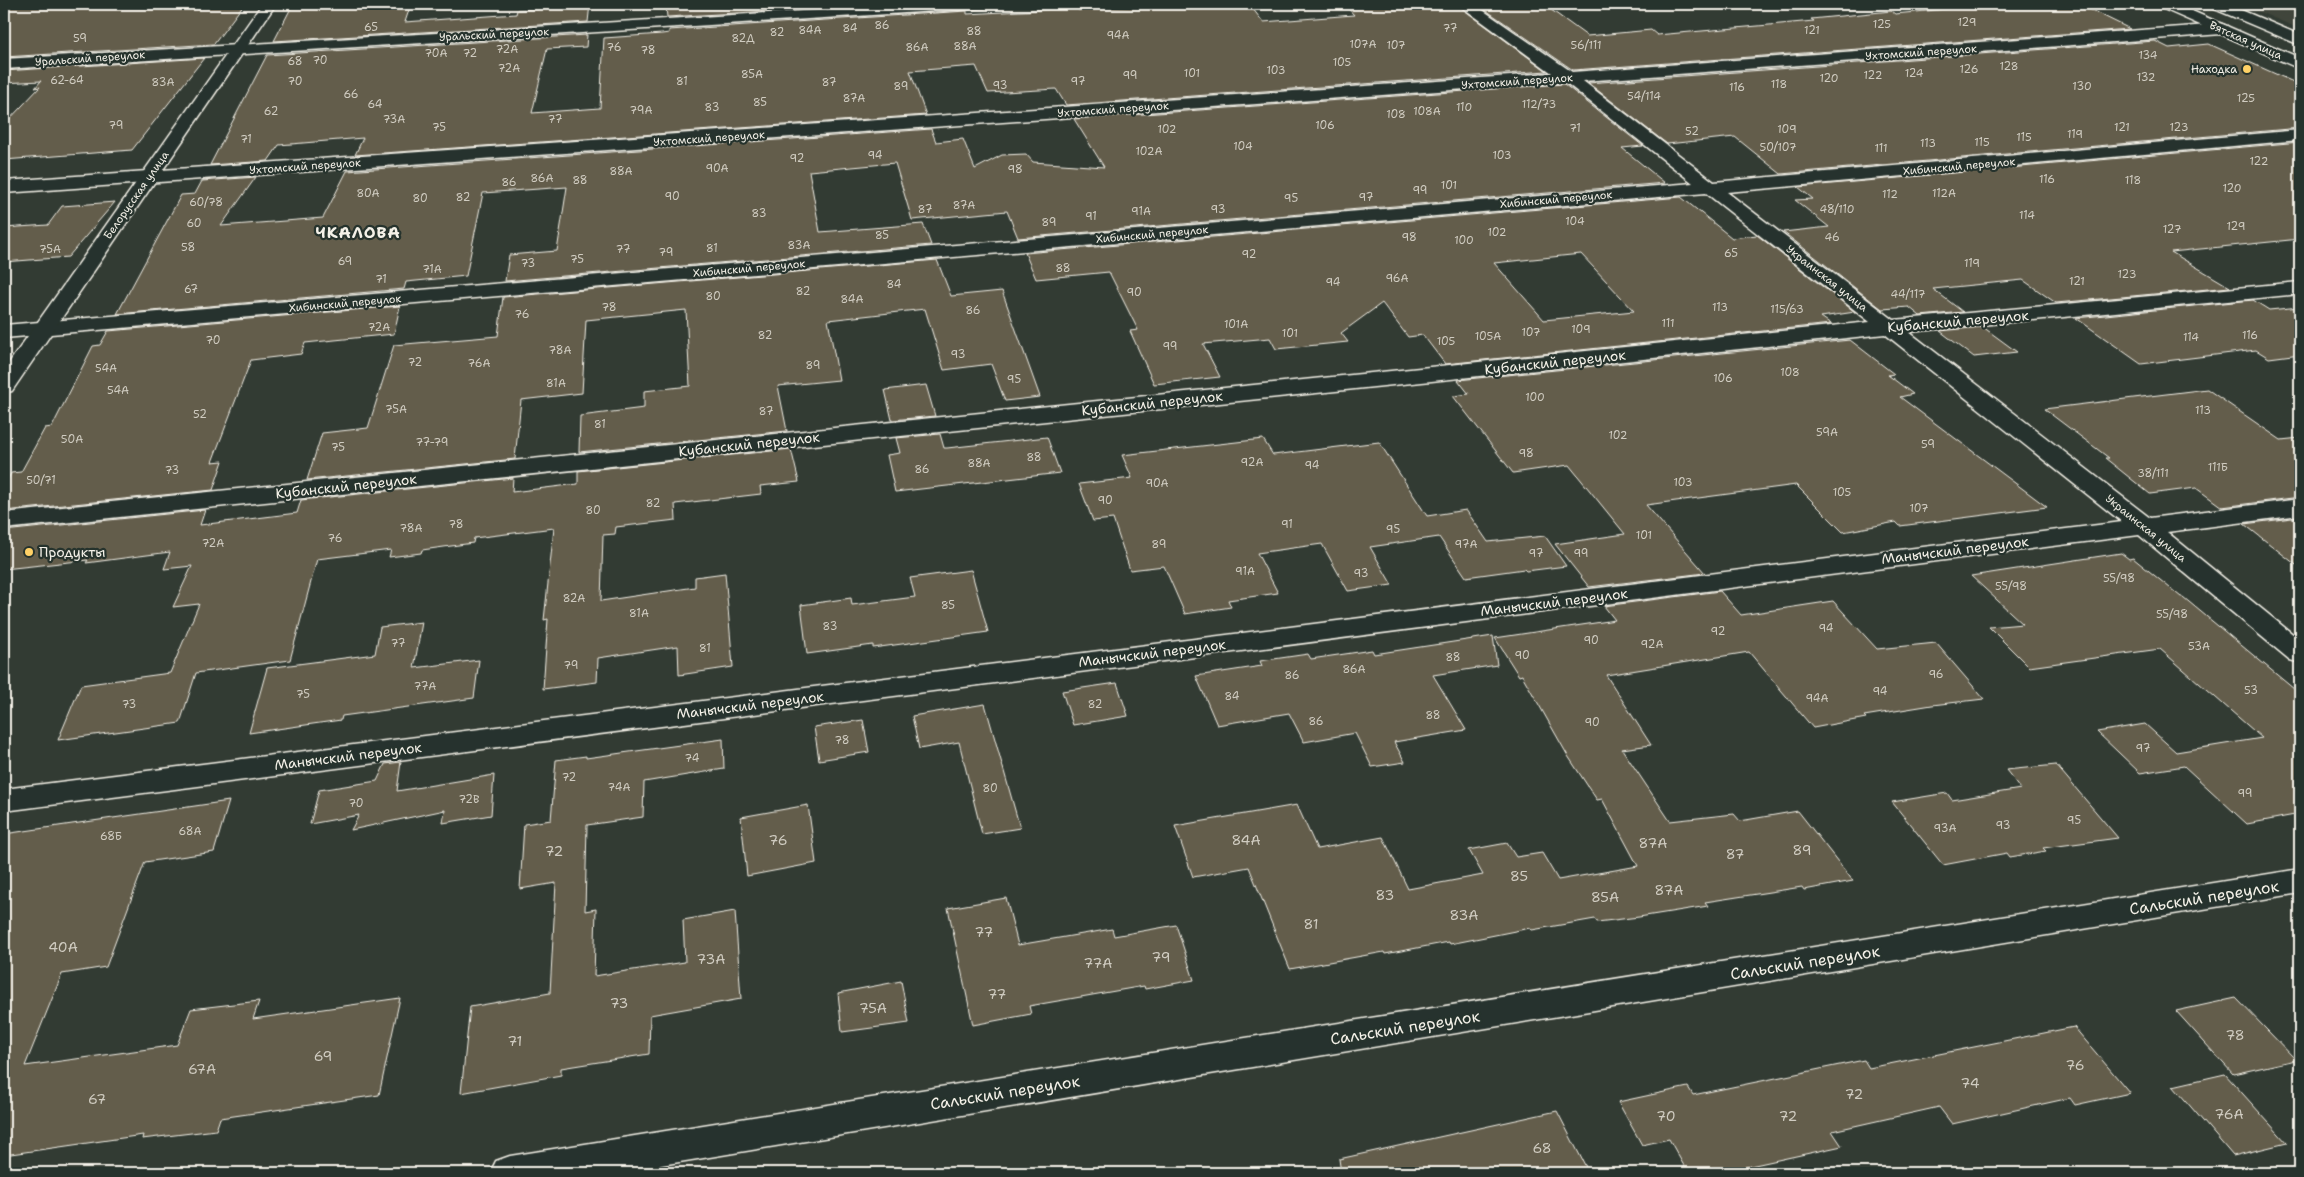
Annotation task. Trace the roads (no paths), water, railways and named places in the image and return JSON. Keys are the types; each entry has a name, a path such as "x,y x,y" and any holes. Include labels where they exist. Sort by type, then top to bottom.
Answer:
{"street":[{"name":"Белорусская улица","path":"4,386 269,4"},
{"name":"Уральский переулок","path":"4,64 985,4"},
{"name":"Украинская улица","path":"1465,4 1568,77 1890,327 2144,526 2300,654"},
{"name":"Вятская улица","path":"2164,4 2300,64"},
{"name":"Вятская улица","path":"2215,4 2300,40"},
{"name":"Ухтомский переулок","path":"4,187 2222,29"},
{"name":"Хибинский переулок","path":"4,332 1708,186 2046,159 2300,135"},
{"name":"Кубанский переулок","path":"4,521 1890,327 2300,288"},
{"name":"Манычский переулок","path":"4,800 2300,507"},
{"name":"Сальский переулок","path":"510,1173 2300,881"}],"place":[{"name":"Находка","path":"2247,69"},
{"name":"Продукты","path":"29,552"}],"district":[{"name":"ЧКАЛОВА","path":"358,232"}]}
